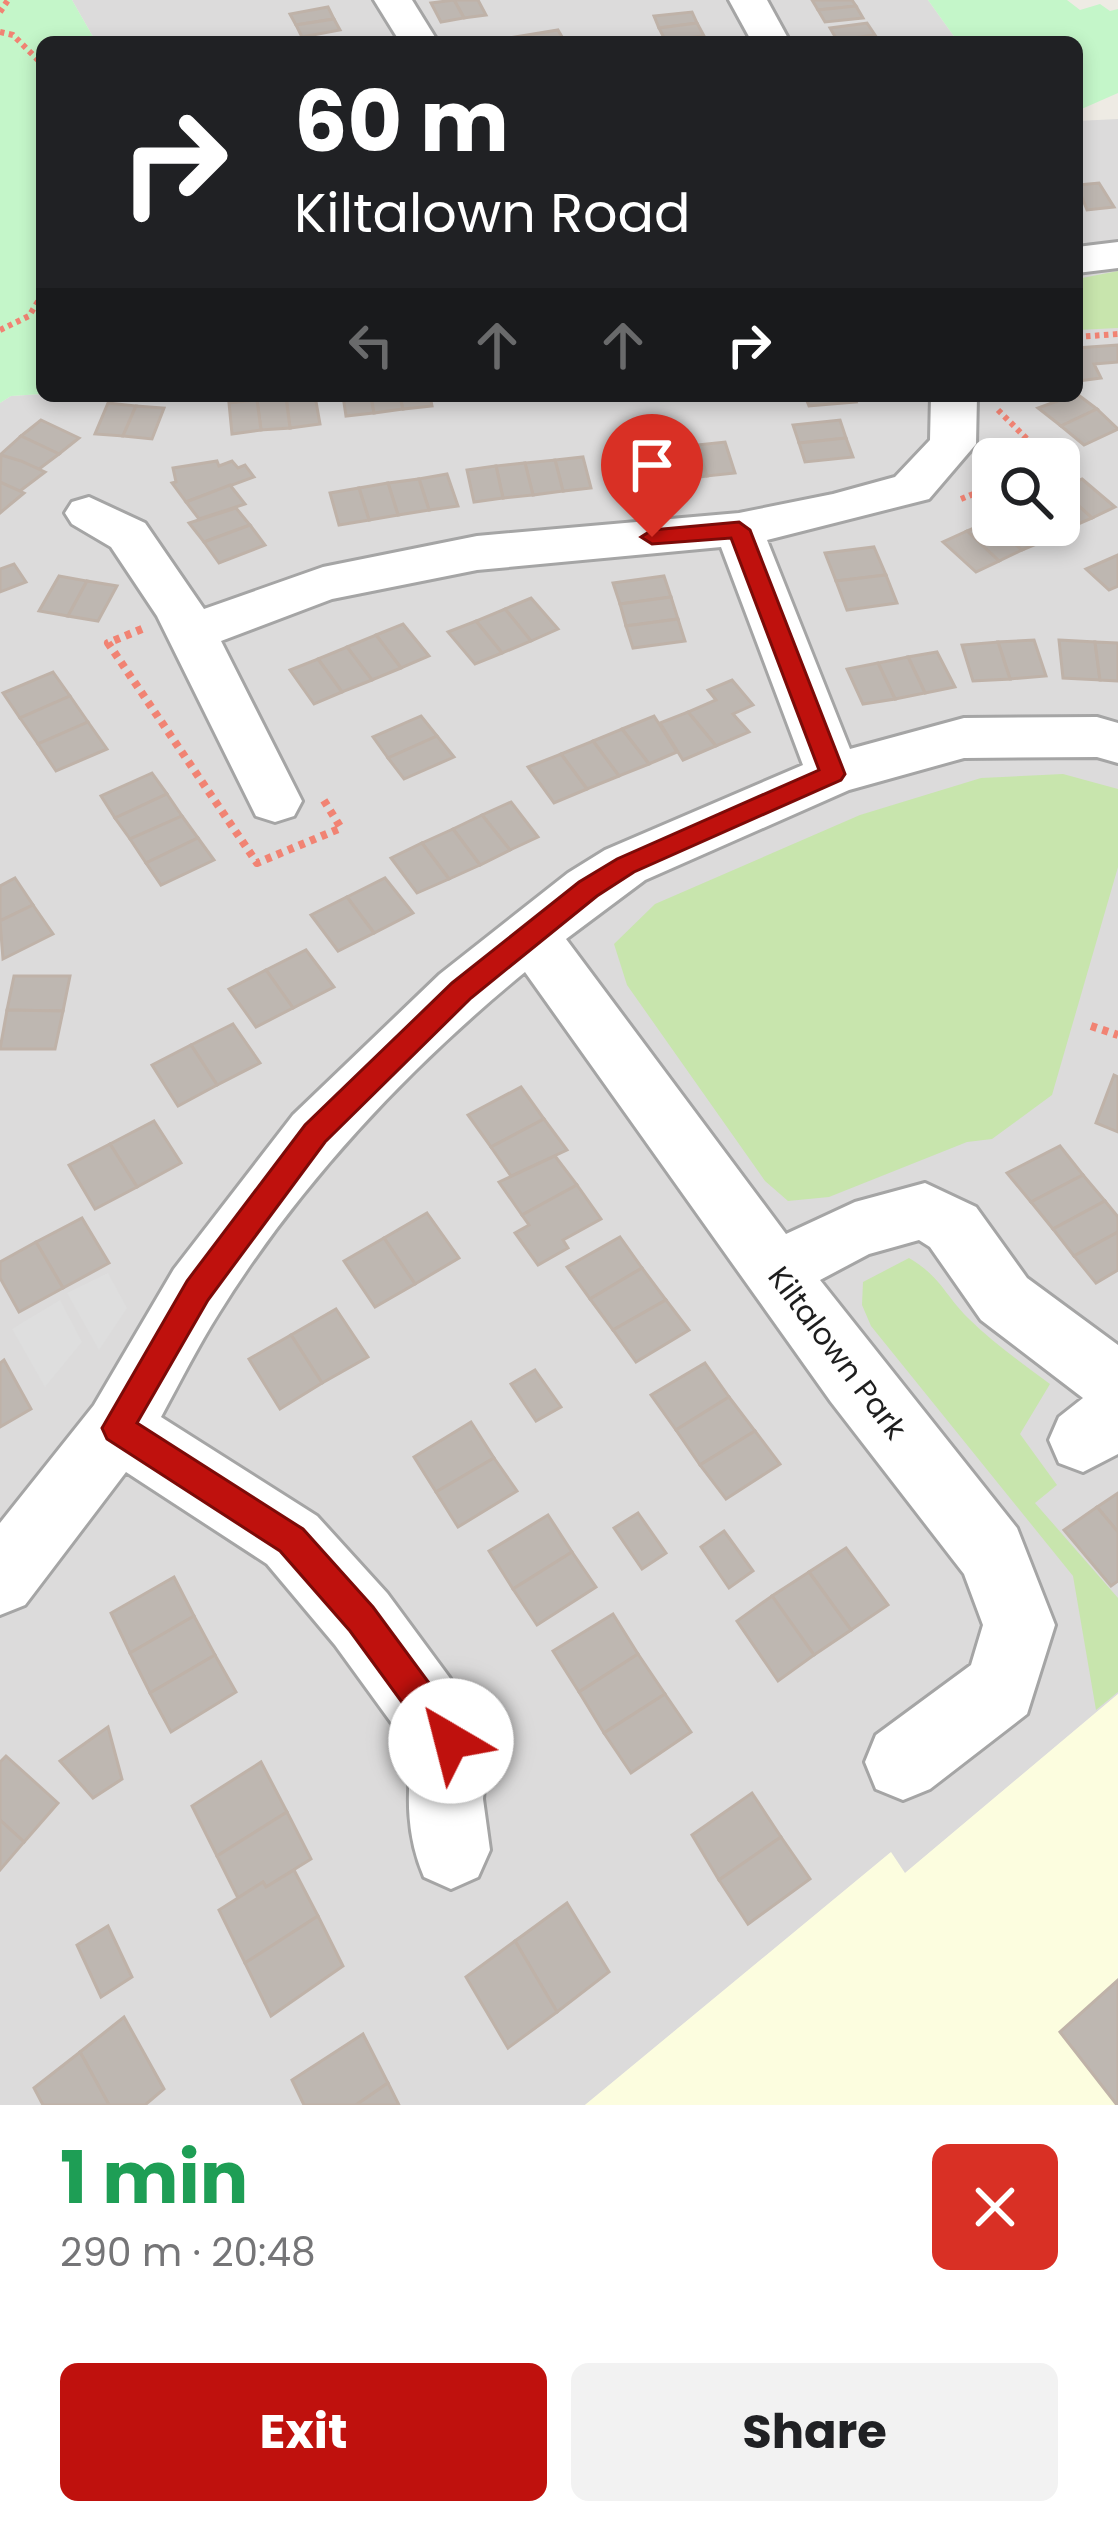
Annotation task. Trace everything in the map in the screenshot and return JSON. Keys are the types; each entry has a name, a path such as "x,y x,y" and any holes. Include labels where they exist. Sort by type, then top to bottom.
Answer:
{"street":[{"path":"393,0 415,36"},
{"path":"748,0 769,36"},
{"path":"1083,259 1118,256"},
{"path":"173,628 323,584 477,553 739,530 912,488 953,444 969,402"},
{"path":"89,512 128,535 173,628 296,796"},
{"path":"739,530 832,774"},
{"path":"0,1580 118,1428 197,1290 315,1134 461,991 530,935 626,866 832,774 964,738 1097,737 1118,743"},
{"name":"Kiltalown Park","path":"530,935 775,1270 992,1552 1019,1625 1001,1688 903,1762"},
{"path":"775,1270 855,1230 925,1211 953,1228 1004,1299 1118,1384"},
{"path":"118,1428 292,1540 361,1619 451,1741 445,1799 451,1850"}],"path":[{"path":"0,12 8,0"},
{"path":"0,32 13,35 36,58"},
{"path":"0,330 29,316 36,305"},
{"path":"1083,337 1118,334"},
{"path":"976,402 1021,438"},
{"path":"953,502 972,494"},
{"path":"173,628 108,644 257,863 341,828 296,796"},
{"path":"1091,1025 1118,1035"}],"shaded area":[{"path":"72,0 928,0 954,36 93,36"},
{"path":"1118,119 1118,1694 904,1874 890,1853 585,2105 0,2105 0,403 11,396 36,394 36,402 1083,402 1083,121"},
{"path":"108,1273 127,1308 99,1350 67,1293"},
{"path":"60,1300 82,1342 45,1387 12,1329"},
{"path":"1118,1694 1118,2105 585,2105 891,1852 905,1873"}],"green space":[{"path":"0,0 72,0 93,36 36,36 36,394 11,396 0,403"},
{"path":"928,0 1067,0 1080,10 1100,4 1110,11 1118,9 1118,93 1083,108 1083,36 954,36"},
{"path":"1118,271 1118,328 1083,330 1083,278"},
{"path":"1063,774 1118,789 1118,867 1052,1095 992,1139 967,1142 829,1197 788,1201 765,1181 627,985 614,944 655,904 860,815 981,778"},
{"path":"909,1258 978,1327 1050,1384 1020,1434 1057,1485 1035,1503 1118,1598 1118,1692 1096,1710 1073,1576 871,1326 862,1305 863,1282"}],"building":[{"path":"454,0 478,0 486,15 464,18"},
{"path":"454,0 464,18 441,22 431,3"},
{"path":"812,0 852,0 856,6 818,10"},
{"path":"856,6 863,18 825,22 818,10"},
{"path":"328,7 334,19 296,25 290,14"},
{"path":"692,12 697,23 659,28 654,16"},
{"path":"334,19 340,30 302,36 296,25"},
{"path":"697,23 704,36 663,36 659,28"},
{"path":"867,23 875,35 835,36 830,28"},
{"path":"558,30 562,36 521,36"},
{"path":"1099,183 1114,207 1087,210 1083,184"},
{"path":"1118,345 1118,362 1094,364 1101,378 1083,380 1083,348"},
{"path":"1083,398 1097,409 1061,426 1038,408"},
{"path":"257,402 287,402 290,428 261,430"},
{"path":"257,402 261,430 232,434 229,403"},
{"path":"287,402 316,402 320,424 290,428"},
{"path":"344,402 372,402 374,413 346,416"},
{"path":"372,402 401,402 403,409 374,413"},
{"path":"401,402 431,402 432,406 403,409"},
{"path":"807,402 856,402 809,406"},
{"path":"108,403 136,406 123,436 95,434"},
{"path":"136,406 164,408 152,439 123,436"},
{"path":"1097,409 1118,429 1084,445 1061,426"},
{"path":"41,420 79,438 59,454 21,436"},
{"path":"840,420 846,438 799,443 793,425"},
{"path":"21,436 59,454 39,469 0,455"},
{"path":"846,438 853,457 805,462 799,443"},
{"path":"725,442 735,473 707,476 697,445"},
{"path":"697,445 707,476 677,480 667,448"},
{"path":"667,448 677,480 648,483 639,452"},
{"path":"639,452 648,483 619,486 610,455"},
{"path":"1,455 45,472 20,491 0,482"},
{"path":"583,457 591,488 563,491 555,460"},
{"path":"555,460 563,491 533,495 525,463"},
{"path":"217,461 219,466 232,461 238,468 245,465 254,477 186,502 172,483 176,482 173,468"},
{"path":"525,463 533,495 503,498 496,466"},
{"path":"496,466 503,498 474,502 467,470"},
{"path":"447,474 458,506 429,510 419,479"},
{"path":"419,479 429,510 398,515 388,483"},
{"path":"1080,480 1115,507 1092,518 1080,507"},
{"path":"0,482 24,493 0,513"},
{"path":"388,483 398,515 369,520 359,488"},
{"path":"230,485 245,504 199,519 186,502"},
{"path":"359,488 369,520 339,525 330,493"},
{"path":"1080,507 1092,518 1080,523"},
{"path":"236,508 250,525 204,542 189,523"},
{"path":"250,525 265,545 219,563 204,542"},
{"path":"967,531 972,546 983,546 999,561 976,572 943,542"},
{"path":"983,546 1022,550 999,561"},
{"path":"874,547 886,575 836,581 825,553"},
{"path":"1118,555 1118,586 1109,590 1086,569"},
{"path":"14,564 26,582 0,592 0,569"},
{"path":"886,575 897,603 847,610 836,581"},
{"path":"59,576 87,581 68,616 39,611"},
{"path":"664,576 671,597 620,604 613,583"},
{"path":"87,581 117,586 98,621 68,616"},
{"path":"671,597 678,619 626,626 620,604"},
{"path":"531,598 558,629 531,641 505,609"},
{"path":"505,609 531,641 502,653 476,621"},
{"path":"678,619 685,641 633,648 626,626"},
{"path":"476,621 502,653 475,664 448,632"},
{"path":"403,624 429,656 401,668 376,635"},
{"path":"376,635 401,668 372,680 347,647"},
{"path":"1034,640 1046,676 1010,679 998,642"},
{"path":"1059,640 1095,642 1100,680 1063,678"},
{"path":"998,642 1010,679 973,681 962,645"},
{"path":"1095,642 1118,643 1118,681 1100,680"},
{"path":"347,647 372,680 342,692 318,659"},
{"path":"937,652 955,687 925,693 908,657"},
{"path":"908,657 925,693 895,699 878,663"},
{"path":"318,659 342,692 314,704 290,670"},
{"path":"878,663 895,699 863,704 847,669"},
{"path":"53,672 70,696 20,718 3,693"},
{"path":"732,680 753,705 733,714 749,732 716,746 688,712 716,700 708,690"},
{"path":"70,696 88,722 38,744 20,718"},
{"path":"688,712 716,746 683,760 660,723"},
{"path":"421,716 437,736 388,758 373,737"},
{"path":"654,716 677,752 649,764 622,729"},
{"path":"88,722 107,749 56,771 38,744"},
{"path":"622,729 649,764 619,776 593,741"},
{"path":"437,736 454,757 404,779 388,758"},
{"path":"593,741 619,776 587,789 561,754"},
{"path":"561,754 587,789 554,803 528,767"},
{"path":"152,773 167,794 115,818 101,796"},
{"path":"167,794 182,816 130,839 115,818"},
{"path":"511,802 538,837 510,850 482,815"},
{"path":"482,815 510,850 480,865 453,829"},
{"path":"182,816 198,838 146,863 130,839"},
{"path":"453,829 480,865 449,879 422,843"},
{"path":"198,838 214,860 161,885 146,863"},
{"path":"422,843 449,879 417,893 391,858"},
{"path":"15,878 33,905 0,921 0,886"},
{"path":"385,878 413,913 374,933 347,897"},
{"path":"347,897 374,933 338,951 311,915"},
{"path":"33,905 53,934 3,959 0,921"},
{"path":"306,950 334,987 293,1008 266,970"},
{"path":"266,970 293,1008 256,1027 229,989"},
{"path":"14,976 70,976 63,1011 7,1010"},
{"path":"7,1010 63,1011 55,1049 0,1049"},
{"path":"233,1024 260,1063 217,1085 191,1045"},
{"path":"191,1045 217,1085 178,1106 152,1065"},
{"path":"1114,1075 1118,1077 1118,1132 1096,1123"},
{"path":"521,1087 544,1119 491,1147 468,1115"},
{"path":"544,1119 567,1150 511,1176 491,1147"},
{"path":"154,1121 181,1163 137,1187 110,1144"},
{"path":"110,1144 137,1187 95,1209 69,1165"},
{"path":"1060,1146 1083,1175 1031,1202 1007,1173"},
{"path":"555,1156 577,1185 522,1215 499,1182"},
{"path":"1083,1175 1105,1201 1053,1229 1031,1202"},
{"path":"577,1185 601,1219 563,1240 568,1248 538,1265 515,1233 529,1225 522,1215"},
{"path":"1105,1201 1118,1217 1118,1232 1074,1256 1053,1229"},
{"path":"427,1213 459,1258 415,1284 384,1238"},
{"path":"82,1218 109,1263 63,1288 36,1242"},
{"path":"1118,1232 1118,1270 1096,1283 1074,1256"},
{"path":"620,1237 642,1268 590,1299 567,1267"},
{"path":"384,1238 415,1284 375,1307 344,1261"},
{"path":"36,1242 63,1288 19,1312 0,1278 0,1262"},
{"path":"642,1268 666,1300 613,1330 590,1299"},
{"path":"666,1300 689,1330 636,1362 613,1330"},
{"path":"336,1309 368,1357 322,1383 291,1335"},
{"path":"291,1335 322,1383 280,1409 249,1359"},
{"path":"4,1360 31,1409 0,1427 0,1363"},
{"path":"705,1363 729,1397 676,1430 651,1395"},
{"path":"535,1370 561,1407 536,1421 511,1384"},
{"path":"729,1397 755,1431 700,1465 676,1430"},
{"path":"471,1422 494,1458 436,1492 414,1457"},
{"path":"755,1431 780,1464 726,1499 700,1465"},
{"path":"494,1458 517,1491 458,1527 436,1492"},
{"path":"1118,1493 1118,1532 1097,1507"},
{"path":"1097,1507 1118,1532 1118,1581 1111,1586 1064,1530"},
{"path":"638,1513 666,1553 642,1569 614,1528"},
{"path":"548,1515 572,1552 513,1589 489,1551"},
{"path":"724,1531 753,1571 729,1588 701,1547"},
{"path":"846,1548 888,1605 851,1630 809,1572"},
{"path":"572,1552 596,1587 537,1625 513,1589"},
{"path":"809,1572 851,1630 814,1655 772,1596"},
{"path":"174,1577 194,1616 130,1653 111,1613"},
{"path":"772,1596 814,1655 778,1681 737,1621"},
{"path":"613,1614 638,1654 579,1692 553,1651"},
{"path":"194,1616 215,1655 150,1693 130,1653"},
{"path":"638,1654 665,1694 604,1733 579,1692"},
{"path":"215,1655 236,1692 171,1732 150,1693"},
{"path":"665,1694 691,1732 631,1773 604,1733"},
{"path":"108,1727 122,1779 93,1798 60,1761"},
{"path":"6,1756 58,1803 24,1842 0,1820 0,1762"},
{"path":"261,1762 287,1812 217,1856 192,1806"},
{"path":"752,1793 781,1837 719,1880 692,1835"},
{"path":"287,1812 311,1859 238,1898 217,1856"},
{"path":"0,1820 24,1842 0,1870"},
{"path":"781,1837 810,1879 748,1924 719,1880"},
{"path":"294,1870 318,1916 245,1963 219,1910 263,1882 266,1887"},
{"path":"567,1903 609,1972 557,2012 515,1941"},
{"path":"318,1916 343,1966 271,2016 245,1963"},
{"path":"108,1926 132,1977 101,1997 77,1945"},
{"path":"515,1941 557,2012 508,2048 466,1977"},
{"path":"1118,1980 1118,2105 1117,2105 1060,2032"},
{"path":"124,2017 164,2089 145,2105 109,2105 80,2052"},
{"path":"363,2034 388,2083 356,2105 304,2105 292,2080"},
{"path":"80,2052 109,2105 43,2105 34,2088"},
{"path":"388,2083 399,2105 356,2105"}],"route":[{"path":"451,1741 361,1619 292,1540 118,1428 197,1290 315,1134 461,991 588,889 626,866 832,774 739,530 652,537"}]}
